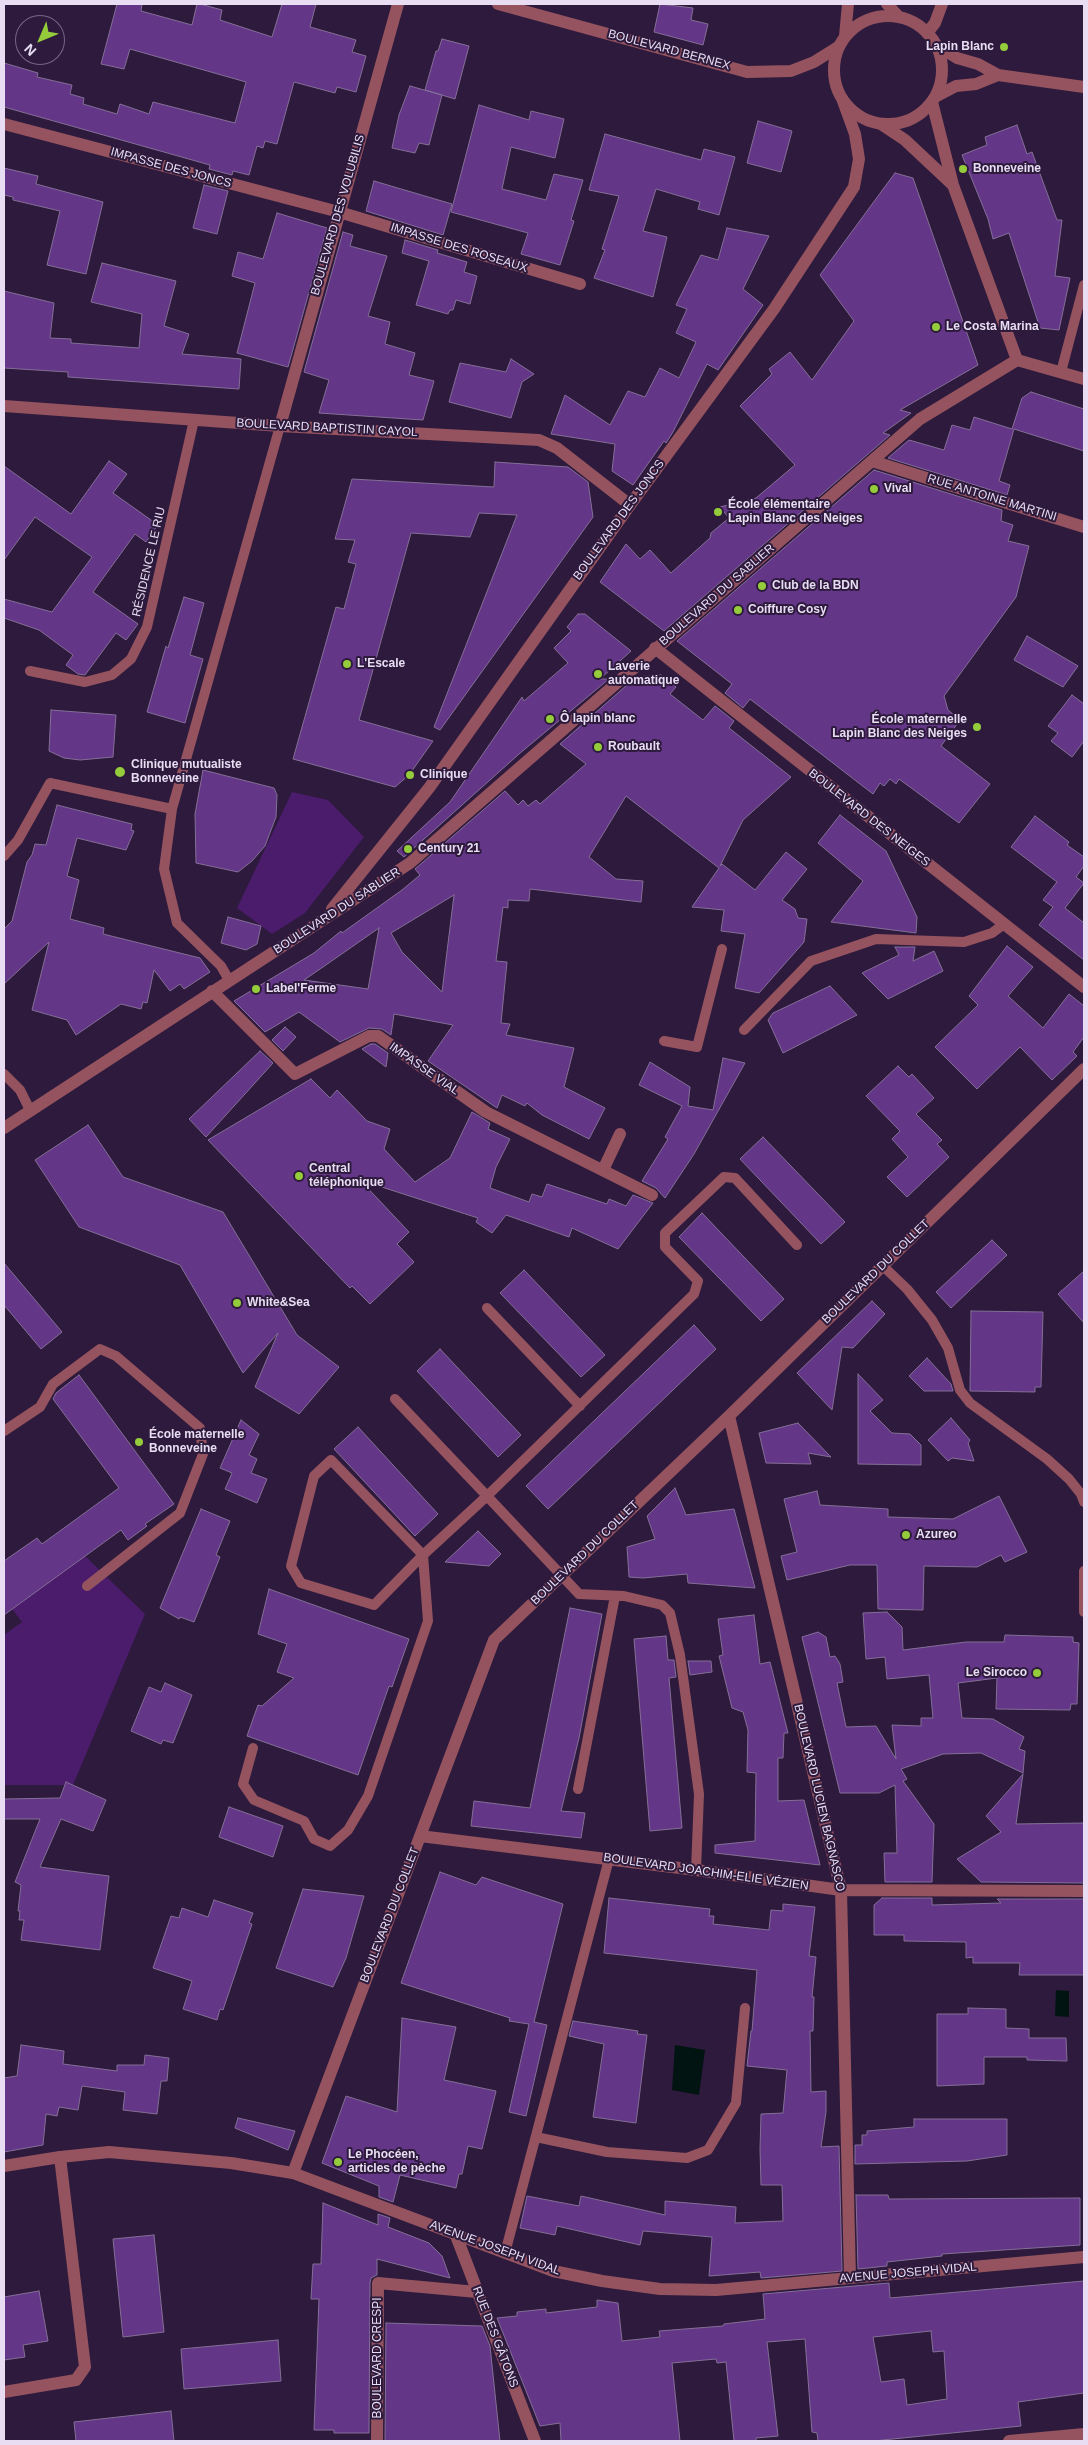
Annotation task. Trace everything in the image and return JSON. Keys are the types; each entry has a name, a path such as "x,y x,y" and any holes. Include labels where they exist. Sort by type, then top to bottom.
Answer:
{"street":[{"name":"BOULEVARD DES VOLUBILIS","path":"280,426 398,4"},
{"name":"BOULEVARD BERNEX","path":"498,4 746,72 791,71 814,62 842,42"},
{"path":"848,4 842,42 833,65 835,84 843,101 860,116 881,124 904,140 953,186"},
{"path":"887,4 898,17"},
{"path":"927,33 935,23 942,4"},
{"path":"842,42 860,23 879,16 898,17 914,22 927,33 936,45 942,62 941,80 933,100 922,113 909,120 895,124 881,124"},
{"path":"936,45 957,58 978,64 998,76 1084,87"},
{"path":"933,100 956,86 976,84 998,76"},
{"path":"933,100 953,186 1018,360 1084,379"},
{"name":"BOULEVARD DES JONCS","path":"324,919 429,788 630,505 774,309 854,187 859,159 855,134 843,101"},
{"name":"IMPASSE DES JONCS","path":"4,124 339,212"},
{"name":"IMPASSE DES ROSEAUX","path":"339,212 580,284"},
{"name":"BOULEVARD DU SABLIER","path":"4,1128 410,863 920,419 1018,360"},
{"name":"BOULEVARD BAPTISTIN CAYOL","path":"4,406 280,426 539,440 557,448 572,458 630,505"},
{"name":"RUE ANTOINE MARTINI","path":"872,461 1084,526"},
{"name":"BOULEVARD DES NEIGES","path":"655,648 1084,986"},
{"name":"IMPASSE VIAL","path":"212,991 295,1074 369,1036 378,1036 486,1112 652,1195"},
{"name":"BOULEVARD DU COLLET","path":"293,2173 494,1640 730,1416 1084,1069"},
{"path":"603,1170 620,1134"},
{"name":"BOULEVARD LUCIEN BAGNASCO","path":"730,1416 841,1890 850,2278"},
{"name":"BOULEVARD JOACHIM-ELIE VÉZIEN","path":"420,1836 841,1890 1084,1891"},
{"name":"AVENUE JOSEPH VIDAL","path":"4,2166 60,2157 109,2152 231,2162 293,2173 553,2271 602,2281 660,2289 716,2290 1084,2257"},
{"path":"4,2392 76,2380 85,2367 60,2157"},
{"name":"RUE DES GÂTONS","path":"455,2233 535,2441"},
{"name":"BOULEVARD CRESPI","path":"377,2441 378,2283 478,2292"},
{"path":"1009,2441 1084,2434"}],"lane":[{"path":"1060,372 1084,285"},
{"name":"RÉSIDENCE LE RIU","path":"30,671 85,682 112,675 131,658 147,627 194,420"},
{"path":"229,980 221,966 177,923 164,869 172,809 280,426"},
{"path":"4,856 18,840 50,783 172,809"},
{"path":"744,1030 811,961 876,939 964,942 992,933 1004,924"},
{"path":"664,1041 697,1047 722,950"},
{"path":"4,1074 20,1090 30,1110"},
{"path":"253,1748 243,1784 254,1800 304,1821 314,1839 330,1846 348,1830 368,1796 428,1621 423,1555 331,1460 314,1476 291,1566 301,1583 374,1605 423,1555 487,1496 694,1294 698,1281 665,1247 665,1233 724,1177 735,1178 797,1245"},
{"path":"883,1266 907,1289 932,1320 948,1348 960,1390 970,1403 1047,1459 1082,1494 1084,1502"},
{"path":"487,1308 580,1406"},
{"path":"4,1431 40,1407 52,1384 100,1349 116,1356 200,1428 203,1454 180,1512 87,1586"},
{"path":"395,1399 579,1594 624,1596 662,1605 670,1613 680,1655 699,1794 696,1870"},
{"path":"1084,1571 1084,1612"},
{"path":"578,1789 615,1596"},
{"path":"505,2253 609,1859"},
{"path":"536,2137 607,2152 687,2158 708,2150 736,2103 746,2008"}],"shaded area":[{"path":"292,792 328,800 364,837 305,913 272,934 237,908"},
{"path":"85,1556 145,1614 73,1785 4,1785 4,1635 22,1622 12,1609"},
{"path":"1056,1990 1069,1991 1069,2017 1055,2016"},
{"path":"675,2045 705,2050 699,2095 672,2090"}],"building":[{"path":"117,4 142,4 141,11 192,25 197,4 200,4 222,10 220,20 272,37 282,4 316,4 310,27 356,40 352,52 366,56 356,92 337,87 335,93 294,82 277,144 265,141 263,148 257,146 249,175 233,171 232,175 209,169 210,165 4,107 4,63 38,73 37,77 72,85 70,94 84,98 83,104 117,114 120,104 149,114 153,102 235,123 246,82 130,49 124,69 101,64"},
{"path":"660,4 693,8 691,20 708,24 703,45 654,32"},
{"path":"442,39 469,46 455,99 425,90 436,51 438,51"},
{"path":"410,86 442,95 429,145 419,143 415,153 392,148 399,115"},
{"path":"479,105 529,120 531,111 564,119 555,158 511,147 502,189 546,200 554,174 583,180 571,220 574,221 560,265 521,254 528,233 451,212"},
{"path":"758,121 792,131 781,172 747,163"},
{"path":"1017,125 1027,154 1032,152 1057,220 1062,220 1055,276 1070,278 1059,330 1040,328 1009,233 993,239 988,219 962,155 987,145 985,137"},
{"path":"605,134 701,160 704,149 735,157 719,215 698,209 700,202 656,189 643,231 667,237 653,297 594,278 605,250 602,249 619,196 589,190"},
{"path":"4,168 38,176 36,184 103,202 86,274 47,265 60,211 13,200 13,197 4,195"},
{"path":"895,173 913,178 978,365 900,410 911,413 883,433 890,435 664,631 600,582 626,544 640,559 650,550 671,573 710,538 711,533 729,518 720,507 756,498 795,465 740,406 772,374 769,369 790,352 812,380 854,321 820,275"},
{"path":"374,181 452,204 443,235 366,211"},
{"path":"204,185 228,191 217,234 193,228"},
{"path":"277,213 327,228 288,367 237,353 255,283 232,276 238,252 263,259"},
{"path":"727,228 769,236 743,289 763,305 718,370 707,364 673,432 666,443 664,441 633,485 612,471 615,444 551,434 565,395 610,425 628,391 645,397 660,368 679,378 696,342 676,333 687,309 676,305 701,255 718,260"},
{"path":"343,232 353,235 350,246 387,256 368,316 390,322 385,344 415,353 409,375 434,381 423,420 319,413 329,380 304,372"},
{"path":"405,240 438,250 437,253 467,262 464,272 477,276 470,304 456,300 453,310 450,310 448,314 416,305 429,261 402,253"},
{"path":"102,263 176,281 164,326 189,334 182,354 241,359 239,389 68,377 68,372 4,368 4,291 54,303 50,338 71,339 71,343 139,348 142,314 91,302"},
{"path":"511,359 534,374 522,382 511,418 449,402 460,363 506,372"},
{"path":"1031,392 1084,409 1084,451 1014,429 999,481 1010,485 1007,495 888,458 909,440 944,450 952,425 970,430 974,417 1012,429 1022,398"},
{"path":"109,461 127,474 113,493 158,525 146,542 135,534 93,592 138,624 126,640 116,633 85,675 78,674 66,665 73,655 39,630 4,618 4,599 52,612 92,557 35,517 4,560 4,466 71,514"},
{"name":"L'Escale","path":"495,462 568,467 588,482 593,517 440,730 434,727 517,515 479,513 470,537 411,533 359,720 433,741 409,775 395,787 293,759 336,607 344,609 356,564 348,562 355,540 335,539 352,479 494,487"},
{"path":"874,470 1002,510 1001,521 1013,525 1008,541 1029,546 1016,597 944,696 948,710 960,720 941,746 990,784 959,823 899,779 896,784 890,779 884,786 880,783 873,794 750,699 743,708 725,693 732,684 677,641"},
{"path":"184,597 204,603 190,655 203,659 185,723 147,712 166,646 168,648"},
{"path":"578,614 585,614 631,651 600,679 609,679 519,754 404,857 397,851 450,802 522,697 524,701 568,663 554,648 571,631 567,627"},
{"path":"1027,636 1078,666 1063,687 1014,660"},
{"path":"661,675 676,687 670,694 703,720 715,706 734,721 729,728 791,777 743,820 720,866 722,864 755,890 786,852 807,869 782,900 795,909 798,918 807,919 804,942 759,993 735,988 745,934 721,931 724,910 692,907 719,868 626,796 589,857 616,879 643,881 641,902 530,889 529,901 508,900 508,908 503,907 496,961 507,962 501,1023 510,1024 506,1035 574,1048 564,1087 605,1108 589,1139 542,1115 527,1103 525,1106 502,1095 497,1108 428,1061 453,1025 394,1014 391,1035 382,1029 369,1028 340,1042 299,1012 265,1032 234,1001 314,953 341,931 342,933 402,890 420,875 415,869 505,791 518,805 523,800 528,806 536,800 540,804 586,764 560,744 636,677","holes":["454,895 442,992 402,952 391,933","379,928 368,989 304,980 323,967"]},
{"path":"1072,695 1084,704 1084,741 1072,757 1051,741 1058,733 1048,726"},
{"path":"51,710 116,715 113,757 80,760 64,758 49,751"},
{"path":"203,770 274,788 277,795 276,817 265,846 252,861 238,872 196,863 195,814"},
{"path":"57,805 132,824 131,830 134,831 126,850 77,838 67,876 79,880 70,919 104,928 103,934 200,958 210,972 184,989 180,984 170,991 154,970 147,1003 143,1002 141,1009 121,1004 76,1035 67,1020 32,1010 49,942 4,984 4,929 12,921 27,862 32,855 35,844 46,845"},
{"path":"840,815 886,851 917,917 916,933 831,922 863,881 818,843"},
{"path":"1035,816 1069,842 1067,845 1084,857 1084,866 1076,877 1084,883 1065,908 1084,923 1084,960 1039,925 1053,907 1043,900 1057,882 1011,847"},
{"path":"228,917 261,926 257,944 246,950 221,943"},
{"path":"1007,946 1033,967 1008,996 1043,1028 1069,994 1084,1006 1084,1037 1073,1052 1077,1056 1052,1080 1020,1047 977,1089 935,1047 978,1005 969,996"},
{"path":"895,947 915,947 913,961 934,951 943,971 888,999 862,973 899,955"},
{"path":"830,986 857,1015 783,1053 768,1020 773,1013"},
{"path":"285,1027 296,1037 283,1051 272,1040"},
{"path":"375,1044 388,1053 386,1067 362,1049"},
{"path":"260,1051 273,1063 206,1137 189,1119"},
{"path":"723,1058 745,1063 694,1154 665,1198 656,1188 642,1181 668,1139 665,1137 682,1106 639,1085 650,1062 690,1087 688,1106 713,1110"},
{"path":"898,1066 909,1077 912,1074 934,1098 916,1114 942,1140 937,1144 949,1157 907,1197 887,1177 908,1157 892,1139 900,1131 866,1096"},
{"path":"311,1079 330,1098 337,1090 367,1121 390,1129 384,1149 415,1182 450,1158 472,1112 490,1123 488,1129 510,1139 496,1167 490,1188 529,1202 532,1194 542,1197 547,1184 607,1204 609,1199 626,1206 633,1195 653,1203 618,1249 572,1228 569,1237 506,1215 492,1233 476,1222 478,1218 360,1180 409,1232 397,1244 414,1262 370,1304 352,1286 350,1288 208,1140"},
{"name":"White&Sea","path":"88,1125 123,1177 223,1212 297,1335 339,1367 299,1414 255,1387 278,1333 243,1373 180,1265 79,1227 35,1160"},
{"path":"763,1137 845,1222 821,1244 740,1159"},
{"path":"702,1213 784,1299 761,1321 679,1237"},
{"path":"992,1240 1007,1255 951,1308 936,1292"},
{"path":"4,1263 62,1332 41,1349 4,1305"},
{"path":"524,1270 605,1355 581,1377 500,1293"},
{"path":"1084,1271 1084,1323 1058,1294"},
{"path":"872,1301 885,1314 853,1348 842,1347 832,1410 797,1373"},
{"path":"971,1311 1043,1312 1041,1387 1035,1387 1035,1392 970,1391"},
{"path":"694,1325 716,1349 548,1509 526,1486"},
{"path":"440,1349 521,1435 498,1457 417,1371"},
{"path":"927,1358 951,1384 953,1391 924,1391 909,1376"},
{"path":"858,1374 883,1400 870,1411 892,1433 910,1434 921,1445 921,1465 858,1464"},
{"path":"79,1375 174,1504 145,1524 147,1526 128,1540 121,1530 4,1615 4,1561 37,1538 42,1544 119,1488 53,1399 56,1393"},
{"path":"951,1418 970,1440 968,1443 974,1461 952,1458 948,1461 928,1440"},
{"path":"241,1420 259,1434 249,1455 257,1459 251,1473 267,1479 257,1503 225,1489 232,1473 220,1468"},
{"path":"798,1423 831,1457 808,1453 811,1464 766,1463 759,1433"},
{"path":"358,1427 438,1514 415,1536 334,1449"},
{"path":"675,1488 686,1515 734,1509 755,1588 688,1583 687,1574 643,1578 629,1577 627,1547 655,1539 647,1516"},
{"name":"Azureo","path":"817,1491 820,1505 888,1509 888,1517 953,1519 999,1496 1027,1552 1005,1562 1001,1555 977,1567 924,1566 923,1610 878,1609 877,1565 850,1565 787,1580 781,1556 797,1552 784,1499"},
{"path":"201,1509 230,1521 216,1555 220,1557 194,1622 180,1617 179,1619 160,1608"},
{"path":"478,1531 501,1554 489,1566 445,1562"},
{"path":"269,1589 409,1639 392,1687 389,1686 358,1775 247,1736 258,1705 262,1706 294,1678 277,1672 287,1644 258,1634"},
{"path":"570,1608 602,1614 579,1738 561,1811 585,1813 581,1838 471,1826 474,1801 530,1808"},
{"path":"887,1612 902,1627 903,1650 966,1642 1004,1642 1005,1635 1073,1637 1073,1642 1079,1643 1077,1704 1071,1704 1070,1710 996,1709 997,1678 958,1683 962,1718 993,1719 1024,1737 1019,1749 1025,1751 1023,1773 981,1753 943,1754 901,1769 907,1779 903,1781 934,1824 932,1882 885,1882 884,1853 897,1853 895,1785 879,1793 840,1793 802,1637 818,1632 826,1637 830,1657 835,1656 840,1664 843,1682 837,1683 846,1727 876,1726 896,1759 892,1725 921,1726 921,1718 933,1718 929,1675 887,1679 885,1657 866,1659 863,1613"},
{"path":"754,1615 760,1664 770,1662 788,1733 784,1733 783,1758 778,1758 778,1801 804,1800 820,1865 715,1853 715,1845 755,1841 756,1773 747,1772 748,1730 743,1712 732,1708 719,1656 723,1655 718,1619"},
{"path":"666,1636 668,1660 674,1660 676,1677 669,1678 682,1828 650,1831 634,1639"},
{"path":"688,1661 711,1661 712,1672 690,1675"},
{"path":"165,1683 192,1695 173,1743 163,1740 161,1744 131,1731 149,1687 161,1692"},
{"path":"1023,1774 1016,1824 1084,1823 1084,1883 981,1882 957,1859 1001,1832 986,1816"},
{"path":"66,1782 106,1800 93,1831 61,1819 40,1867 109,1876 100,1950 21,1940 24,1920 19,1920 20,1911 18,1911 21,1885 15,1882 40,1819 4,1819 4,1799 60,1798"},
{"path":"229,1807 283,1826 273,1857 219,1837"},
{"path":"440,1872 476,1885 482,1877 563,1904 534,2022 547,2025 526,2116 509,2112 529,2024 509,2021 510,2018 401,1983"},
{"path":"303,1889 364,1896 346,1958 333,1987 276,1968"},
{"path":"609,1898 710,1909 709,1916 714,1916 713,1924 769,1930 771,1910 783,1911 783,1904 815,1907 809,1956 816,1957 812,1997 814,1997 813,2031 810,2031 811,2092 826,2091 826,2112 821,2147 839,2146 842,2271 761,2278 760,2272 709,2276 712,2237 643,2231 640,2245 557,2226 555,2235 520,2228 527,2196 579,2206 581,2196 665,2215 665,2201 736,2207 735,2223 783,2221 782,2185 761,2185 760,2149 761,2114 783,2113 787,2070 747,2066 757,1970 604,1953"},
{"path":"882,1898 932,1898 932,1905 1001,1903 997,1899 1084,1899 1084,1975 1019,1975 1020,1963 973,1963 973,1957 966,1958 966,1942 904,1941 904,1935 874,1935 874,1905"},
{"path":"214,1900 253,1913 249,1923 252,1924 223,2010 220,2009 217,2020 183,2009 192,1981 153,1968 171,1916 179,1918 182,1908 208,1917"},
{"path":"968,2008 1006,2009 1006,2028 1029,2029 1029,2038 1066,2038 1067,2061 1027,2060 1027,2057 984,2057 984,2084 937,2086 937,2014 968,2014"},
{"path":"402,2018 456,2027 444,2080 496,2091 482,2149 468,2146 462,2174 459,2174 456,2188 400,2175 393,2202 379,2197 379,2186 322,2163 346,2096 397,2112"},
{"path":"573,2021 638,2031 637,2034 647,2035 636,2123 593,2117 604,2044 569,2036"},
{"path":"21,2045 64,2051 63,2064 117,2071 117,2065 144,2065 145,2055 169,2058 167,2081 161,2081 157,2114 123,2110 125,2092 82,2086 78,2110 59,2107 57,2116 46,2114 43,2145 4,2152 4,2078 17,2076"},
{"path":"238,2118 295,2131 288,2150 235,2128"},
{"path":"914,2119 1007,2119 1007,2155 967,2161 855,2164 855,2145 862,2145 862,2135 867,2135 867,2131 914,2127"},
{"path":"856,2195 888,2195 889,2199 1080,2198 1080,2245 942,2254 942,2256 887,2262 887,2266 858,2269"},
{"path":"323,2203 378,2225 378,2214 390,2218 388,2227 429,2243 442,2256 450,2278 377,2259 377,2275 371,2278 370,2283 369,2433 334,2433 334,2430 314,2430 319,2299 311,2299 313,2264 321,2264"},
{"path":"154,2235 164,2332 123,2337 113,2239"},
{"path":"1084,2281 1084,2393 1018,2402 1021,2426 873,2441 818,2441 817,2433 812,2432 805,2339 767,2342 778,2436 756,2438 756,2441 734,2441 726,2362 717,2363 716,2359 672,2363 680,2441 561,2441 560,2423 540,2426 497,2318 517,2316 517,2312 546,2309 546,2313 597,2307 597,2300 618,2303 622,2341 660,2337 659,2331 723,2326 724,2324 765,2319 763,2294 889,2283 890,2298","holes":["931,2331 933,2352 944,2351 947,2399 907,2405 904,2379 881,2382 873,2337"]},
{"path":"39,2291 48,2341 23,2345 25,2357 4,2360 4,2297"},
{"path":"386,2323 482,2326 490,2346 500,2441 385,2441"},
{"path":"278,2340 281,2381 184,2389 181,2349"},
{"path":"171,2411 174,2441 76,2441 74,2422"}],"place":[{"name":"Lapin Blanc","path":"1004,47"},
{"name":"Bonneveine","path":"963,169"},
{"name":"Le Costa Marina","path":"936,327"},
{"name":"Vival","path":"874,489"},
{"name":"École élémentaire Lapin Blanc des Neiges","path":"718,512"},
{"name":"Club de la BDN","path":"762,586"},
{"name":"Coiffure Cosy","path":"738,610"},
{"name":"L'Escale","path":"347,664"},
{"name":"Laverie automatique","path":"598,674"},
{"name":"Ô lapin blanc","path":"550,719"},
{"name":"École maternelle Lapin Blanc des Neiges","path":"977,727"},
{"name":"Roubault","path":"598,747"},
{"name":"Clinique mutualiste Bonneveine","path":"120,772"},
{"name":"Clinique","path":"410,775"},
{"name":"Century 21","path":"408,849"},
{"name":"Label'Ferme","path":"256,989"},
{"name":"Central téléphonique","path":"299,1176"},
{"name":"White&Sea","path":"237,1303"},
{"name":"École maternelle Bonneveine","path":"139,1442"},
{"name":"Azureo","path":"906,1535"},
{"name":"Le Sirocco","path":"1037,1673"},
{"name":"Le Phocéen, articles de pèche","path":"338,2162"}]}
